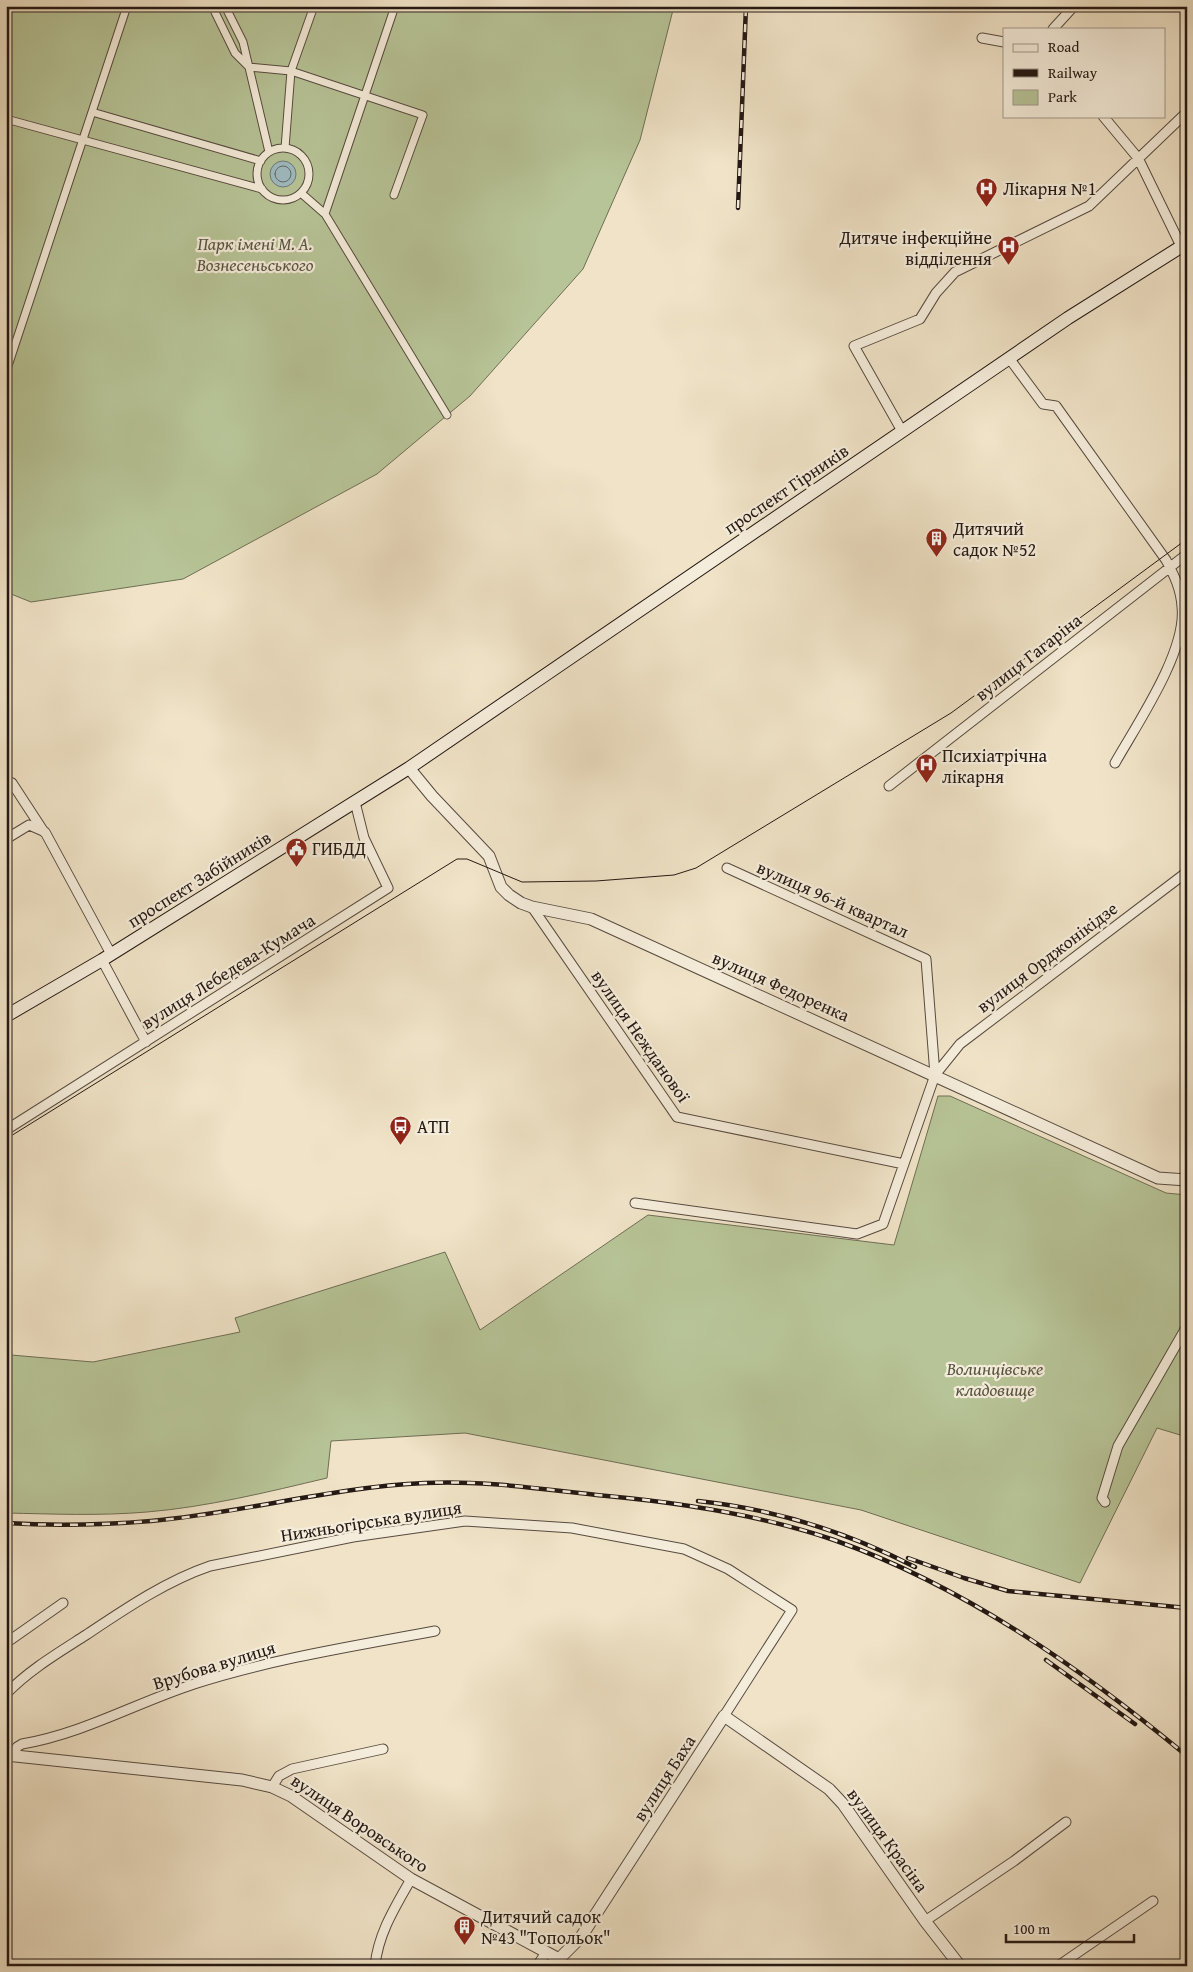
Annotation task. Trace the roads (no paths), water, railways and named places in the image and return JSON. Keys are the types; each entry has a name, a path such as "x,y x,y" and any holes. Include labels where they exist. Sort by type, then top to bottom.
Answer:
{"main road":[{"name":"проспект Гірників","path":"409,768 1009,358 1184,244"},
{"name":"проспект Забійників","path":"6,1016 106,957 409,768"}],"street":[{"path":"6,372 127,6"},
{"path":"212,6 235,53 249,67 291,71 423,116 394,195"},
{"path":"225,6 243,42 269,152"},
{"path":"285,148 291,71 314,6"},
{"path":"325,214 395,6"},
{"path":"1054,28 1074,6"},
{"path":"982,38 1003,42"},
{"path":"92,112 261,161"},
{"path":"902,431 854,346 920,319 936,294 955,272 1089,206 1187,112"},
{"path":"1105,118 1138,158 1184,244"},
{"path":"6,119 262,189 276,198 284,200 301,193 309,177 309,168 300,154 285,148 269,152 261,161 257,173 262,189"},
{"path":"301,193 325,214 446,415"},
{"path":"1009,358 1043,404 1056,406 1177,581 1182,607 1180,638 1165,672 1115,764"},
{"name":"вулиця Гагаріна","path":"889,786 1187,554"},
{"name":"вулиця Федоренка","path":"409,768 432,796 489,856 501,887 521,903 591,919 1158,1178 1187,1180"},
{"path":"6,780 12,783 45,832 146,1042"},
{"name":"вулиця Лебедєва-Кумача","path":"6,1130 388,888 364,838 355,802"},
{"path":"6,839 29,826 45,832"},
{"name":"вулиця 96-й квартал","path":"727,868 926,959 935,1075"},
{"name":"вулиця Орджонікідзе","path":"935,1075 960,1044 1187,872"},
{"name":"вулиця Нежданової","path":"532,907 677,1117 904,1164"},
{"path":"635,1203 857,1234 883,1224 935,1075"},
{"path":"1105,1502 1102,1498 1118,1446 1187,1326"},
{"name":"Нижньогірська вулиця","path":"6,1694 29,1672 144,1599 196,1571 210,1566 353,1537 465,1521 572,1528 684,1549 728,1569 792,1610"},
{"path":"6,1643 63,1603"},
{"name":"вулиця Баха","path":"560,1963 581,1937 792,1610"},
{"name":"Врубова вулиця","path":"10,1755 22,1744 70,1732 193,1685 249,1668 435,1631"},
{"name":"вулиця Красіна","path":"724,1716 829,1789 843,1804 925,1921 960,1966"},
{"path":"272,1787 279,1776 292,1769 383,1750"},
{"name":"вулиця Воровського","path":"10,1755 242,1780 272,1787 291,1796 411,1879 560,1963"},
{"path":"925,1921 1014,1861 1066,1822"},
{"path":"375,1966 376,1947 411,1879"},
{"path":"1058,1966 1153,1901"},
{"path":"537,1966 544,1954"}],"water":[{"path":"283,161 292,165 296,174 292,183 283,187 274,183 270,174 274,165"}],"tram line":[{"path":"6,1139 457,859 467,859 522,882 596,881 674,875 696,868 951,713 1187,539"}],"railway":[{"path":"738,208 746,6"},
{"path":"6,1523 78,1525 151,1521 390,1485 448,1482 539,1488 664,1502 722,1511 806,1531 834,1540 882,1559 929,1581 1020,1633 1063,1662 1106,1692 1187,1756"},
{"path":"698,1501 754,1510 810,1524 863,1543 915,1567"},
{"path":"908,1558 1008,1591 1187,1608"},
{"path":"1046,1660 1135,1724"}],"place":[{"name":"Лікарня №1","path":"987,207"},
{"name":"Дитяче інфекційне відділення","path":"1008,266"},
{"name":"Дитячий садок №52","path":"937,557"},
{"name":"Психіатрічна лікарня","path":"926,784"},
{"name":"ГИБДД","path":"296,867"},
{"name":"АТП","path":"401,1145"},
{"name":"Дитячий садок №43 \"Топольок\"","path":"465,1945"}],"park label":[{"name":"Парк імені М. А. Вознесеньського","path":"255,253"},
{"name":"Волинцівське кладовище","path":"995,1378"}]}
